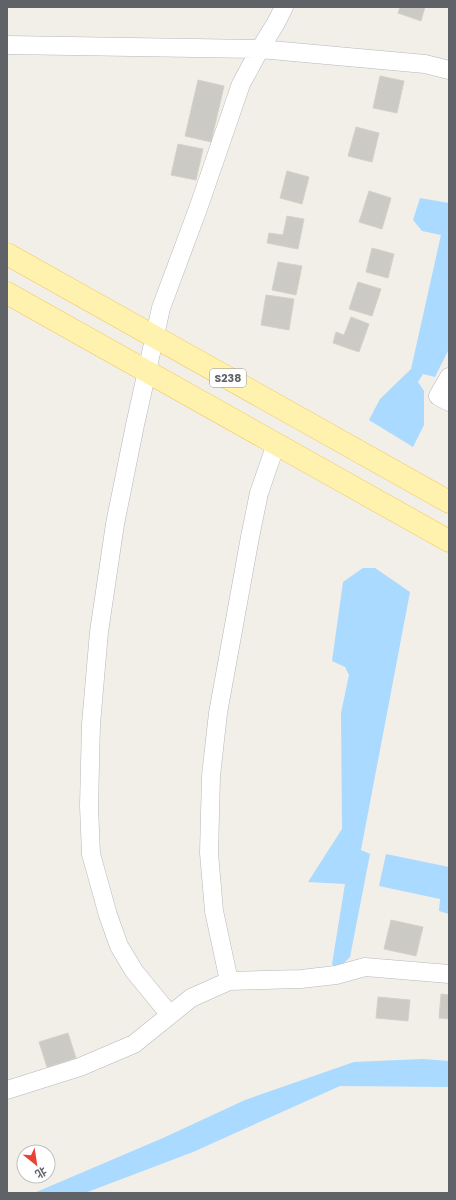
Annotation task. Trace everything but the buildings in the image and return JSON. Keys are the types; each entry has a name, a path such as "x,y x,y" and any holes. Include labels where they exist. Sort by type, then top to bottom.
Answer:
{"main road":[{"name":"S238","path":"7,254 449,502"},
{"name":"S238","path":"7,293 449,541"}],"street":[{"path":"170,1015 134,971 119,946 108,915 91,854 89,806 91,724 99,632 115,524 161,308 241,84 284,7"},
{"path":"7,45 260,49 425,64 449,70"},
{"path":"449,377 438,396 449,402"},
{"path":"229,981 214,912 208,853 211,776 218,713 259,493 276,444"},
{"path":"7,1090 80,1066 134,1044 192,998 229,981 301,979 336,975 365,968 449,974"}],"water":[{"path":"420,198 449,203 449,349 435,377 423,374 418,382 424,391 424,425 413,447 369,420 380,399 411,369 441,235 422,231 413,220"},
{"path":"363,568 375,568 410,592 361,850 370,854 350,957 337,970 332,964 345,884 308,882 342,829 341,713 349,675 345,667 332,661 343,582"},
{"path":"386,854 449,867 449,914 439,911 440,899 379,886"},
{"path":"423,1059 449,1061 449,1087 340,1086 193,1152 85,1193 34,1193 163,1138 245,1100 354,1062"}]}
